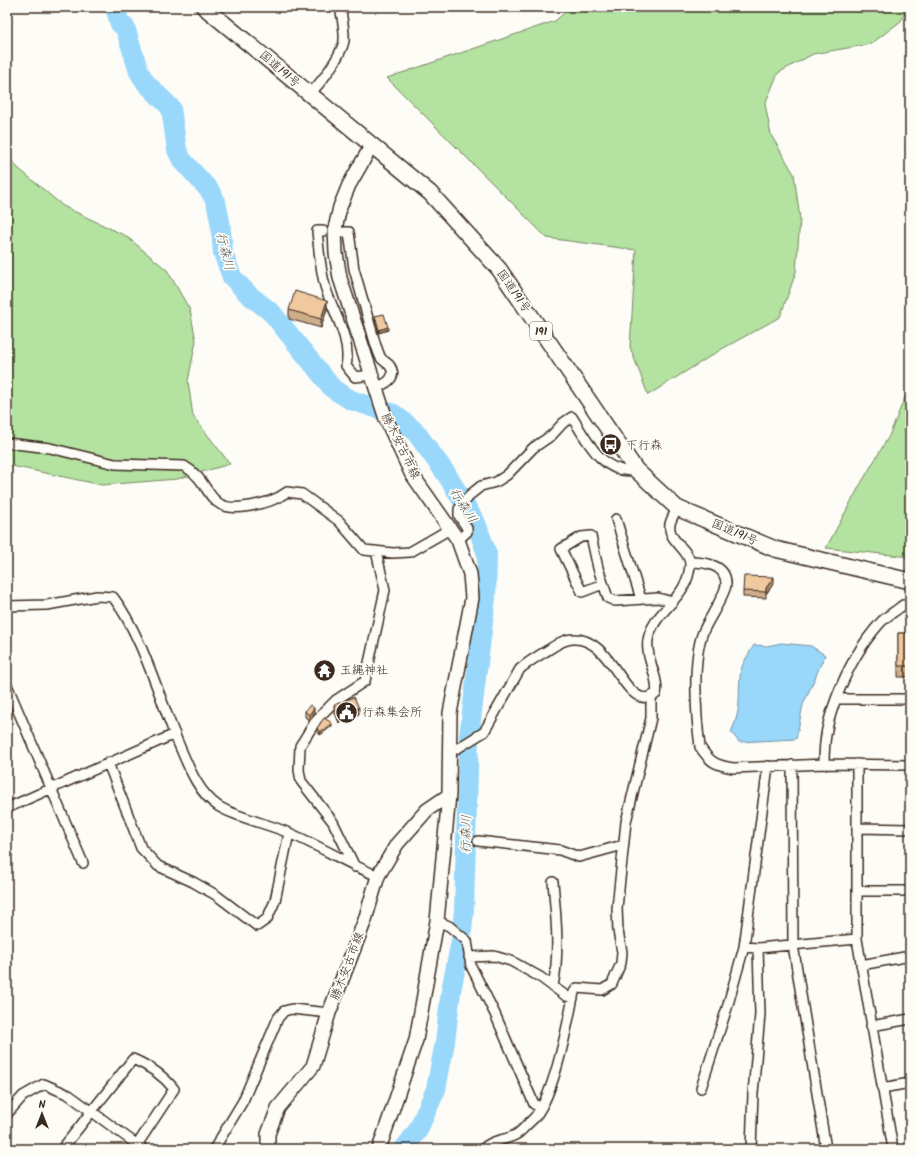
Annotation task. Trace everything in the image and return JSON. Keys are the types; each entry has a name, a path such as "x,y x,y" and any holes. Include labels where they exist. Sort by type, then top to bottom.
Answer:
{"highway":[{"name":"国道191号","path":"204,7 256,48 308,95 430,193 499,269 636,470 677,508 775,549 910,581"}],"main road":[{"name":"勝木安古市線","path":"372,145 349,185 340,207 335,229 336,253 340,278 386,419 411,472 458,540 470,574 472,598 450,713 448,795 437,921 416,1040 379,1149"},
{"name":"勝木安古市線","path":"268,1149 268,1134 278,1108 313,1066 329,1013 365,920 378,876 397,844 427,810 448,795"}],"street":[{"path":"308,95 318,87 341,50 344,40 340,7"},
{"path":"323,231 317,231 319,261 326,287 348,350 346,366 354,377 374,385 386,384 391,379 392,372 390,366 381,358 376,346 354,268 349,232 344,232"},
{"path":"458,540 467,532 468,528 459,516 459,509 471,494 481,486 496,482 507,475 532,448 552,435 563,423 572,417 594,452 606,463 626,472 636,470"},
{"path":"7,443 50,448 115,464 184,466 194,471 217,503 222,507 229,508 266,503 277,499 287,492 302,494 339,521 364,550 376,552 410,552 450,529"},
{"path":"449,751 458,748 484,732 520,669 529,661 565,640 574,638 597,648 614,666 632,691 642,698 651,697 656,694 657,687 647,655 648,639 654,624 681,593 686,582 690,562 670,530 670,523 677,508"},
{"path":"616,519 641,599"},
{"path":"603,584 582,592 561,549 581,537 591,536 608,598 615,601 658,598 673,602"},
{"path":"355,867 334,822 301,781 298,770 300,746 317,719 336,700 365,681 385,590 376,552"},
{"path":"690,562 704,562 716,566 724,575 726,585 724,594 713,610 702,633 697,658 700,748 708,760 719,766 732,768 824,764 910,765"},
{"path":"7,606 47,605 97,596 113,597 120,606 136,638 188,766 200,788 218,806 289,833 355,867 378,876"},
{"path":"824,764 826,725 848,671 862,648 881,622 903,605 910,606"},
{"path":"7,685 83,863"},
{"path":"483,1149 487,1145 498,1140 516,1135 538,1114 563,1044 573,998 577,988 602,990 612,984 621,963 622,952 618,931 617,908 626,822 651,718 651,697"},
{"path":"836,699 910,700"},
{"path":"7,808 175,734"},
{"path":"108,763 141,848 158,866 193,882 216,895 257,926 267,919 275,901 289,833"},
{"path":"858,764 857,939 892,1149"},
{"path":"701,1088 727,1008 744,947 768,766"},
{"path":"792,766 793,945 826,1149"},
{"path":"857,828 910,829"},
{"path":"478,841 560,850 579,857 624,845"},
{"path":"553,882 557,934 556,971 553,986"},
{"path":"857,891 910,892"},
{"path":"437,921 451,928 465,940 471,966 495,1014 534,1104 541,1108"},
{"path":"744,947 758,948 857,939"},
{"path":"751,1149 753,1093 760,1014 758,948"},
{"path":"469,956 494,956 511,960 553,986 566,996 573,998"},
{"path":"861,965 910,956"},
{"path":"214,1149 243,1101 278,1018 284,1011 292,1010 329,1013"},
{"path":"871,1026 910,1019"},
{"path":"7,1114 23,1096 44,1084 70,1095 91,1110 140,1147 174,1089 166,1079 145,1064 133,1059 91,1110 62,1149"},
{"path":"882,1088 910,1083"}],"green space":[{"path":"571,7 908,7 901,21 871,44 813,54 778,73 765,104 771,135 794,174 800,219 796,272 780,317 722,349 648,395 630,347 636,250 547,238 387,78 555,21"},
{"path":"7,155 18,168 63,206 126,236 167,270 190,310 196,341 188,381 193,416 230,464 177,479 102,485 7,465"},
{"path":"910,385 910,557 826,548 860,485 889,436"}],"water":[{"path":"781,643 811,646 825,655 803,705 796,739 739,742 731,732 737,715 741,670 743,664 754,645 767,646"}],"building":[{"path":"295,291 327,301 321,319 289,310"},
{"path":"384,314 388,327 379,330 375,316"},
{"path":"744,576 774,577 766,588 766,592 743,591"},
{"path":"898,633 910,633 910,666 898,666"},
{"path":"354,697 359,708 339,717 334,705"},
{"path":"310,705 314,708 309,715 305,711"},
{"path":"324,718 332,723 320,732 317,728"}],"waterway":[{"name":"行森川","path":"115,7 120,24 125,27 139,72 146,83 171,108 177,150 182,160 210,191 216,202 220,221 223,253 232,277 248,294 272,313 333,389 351,400 394,414 415,431 447,475 476,523 487,554 486,598 469,736 464,910 461,941 451,991 445,1042 436,1089 418,1130 404,1149"}],"place":[{"name":"下行森","path":"611,445"},
{"name":"玉縄神社","path":"325,670"},
{"name":"行森集会所","path":"346,712"}]}
